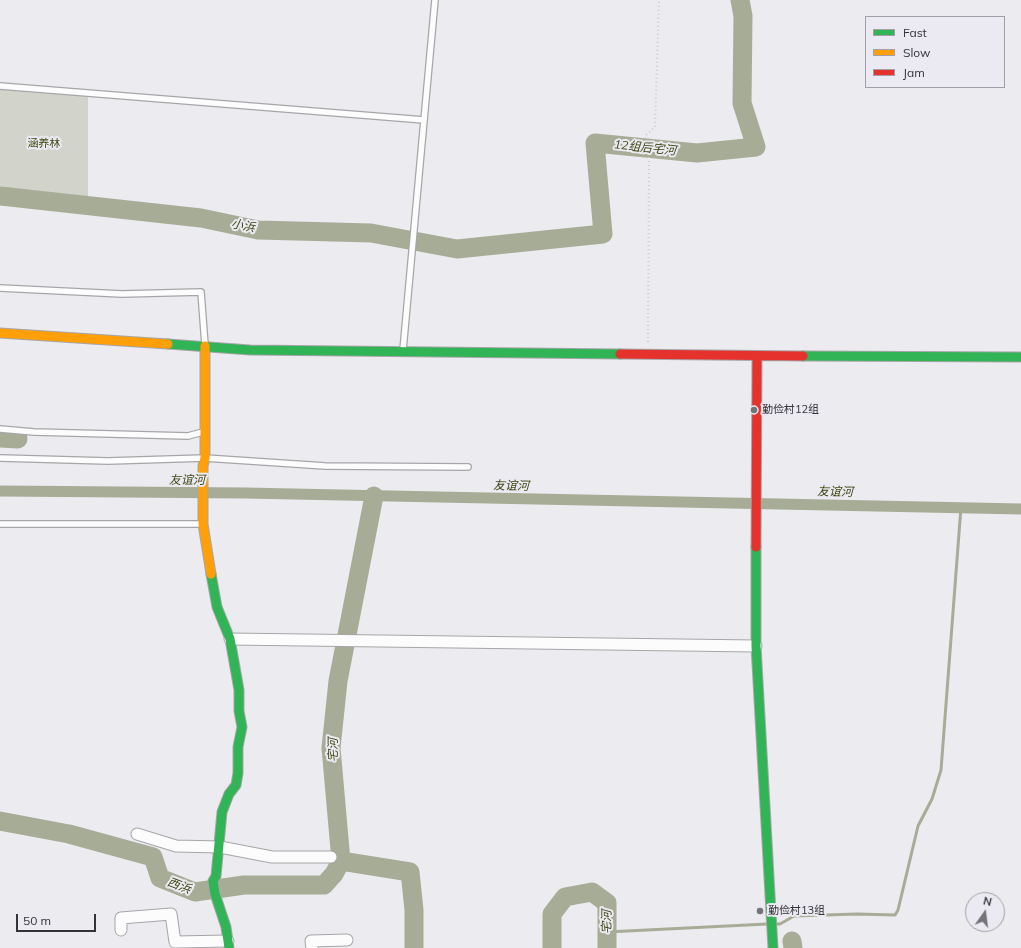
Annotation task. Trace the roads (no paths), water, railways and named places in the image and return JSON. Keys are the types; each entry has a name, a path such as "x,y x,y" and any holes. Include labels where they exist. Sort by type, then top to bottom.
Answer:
{"street":[{"path":"0,333 250,350 849,357 1021,357"},
{"path":"120,930 121,918 171,914 175,942 228,945 223,916 213,891 213,881 216,876 220,847 222,812 229,794 236,785 238,772 238,748 242,727 239,711 239,690 230,639 217,607 203,524 205,346"},
{"path":"757,356 758,520 756,646 772,948"},
{"path":"230,639 756,646"},
{"path":"137,834 176,846 220,847 272,856 331,857"},
{"path":"312,948 311,941 347,940"}],"lane":[{"path":"403,352 435,0"},
{"path":"0,86 424,120"},
{"path":"0,288 122,294 201,292 205,346"},
{"path":"0,429 34,432 180,436 188,436 205,432"},
{"path":"0,458 325,466 468,467"},
{"path":"0,524 203,524"}],"waterway":[{"name":"12组后宅河","path":"0,196 201,218 258,230 371,233 457,249 603,234 595,143 697,153 756,147 742,103 743,16 740,0"},
{"name":"小浜","path":"0,438 18,439"},
{"name":"友谊河","path":"0,491 245,493 1021,509"},
{"name":"宅河","path":"374,496 338,681 331,748 341,861 410,872 414,910 414,948"},
{"path":"777,924 780,924 794,916 857,914 895,915 898,910 918,826 932,799 941,770 961,507"},
{"name":"西浜","path":"0,821 69,834 153,857 160,878 195,892 244,885 324,885 334,874 341,861"},
{"name":"宅河","path":"552,948 552,914 565,897 592,892 607,903 607,948"},
{"path":"607,932 767,924"},
{"path":"792,941 793,948"}],"place":[{"name":"勤俭村12组","path":"754,410"},
{"name":"勤俭村13组","path":"760,911"}],"park label":[{"name":"涵养林","path":"44,144"}]}
